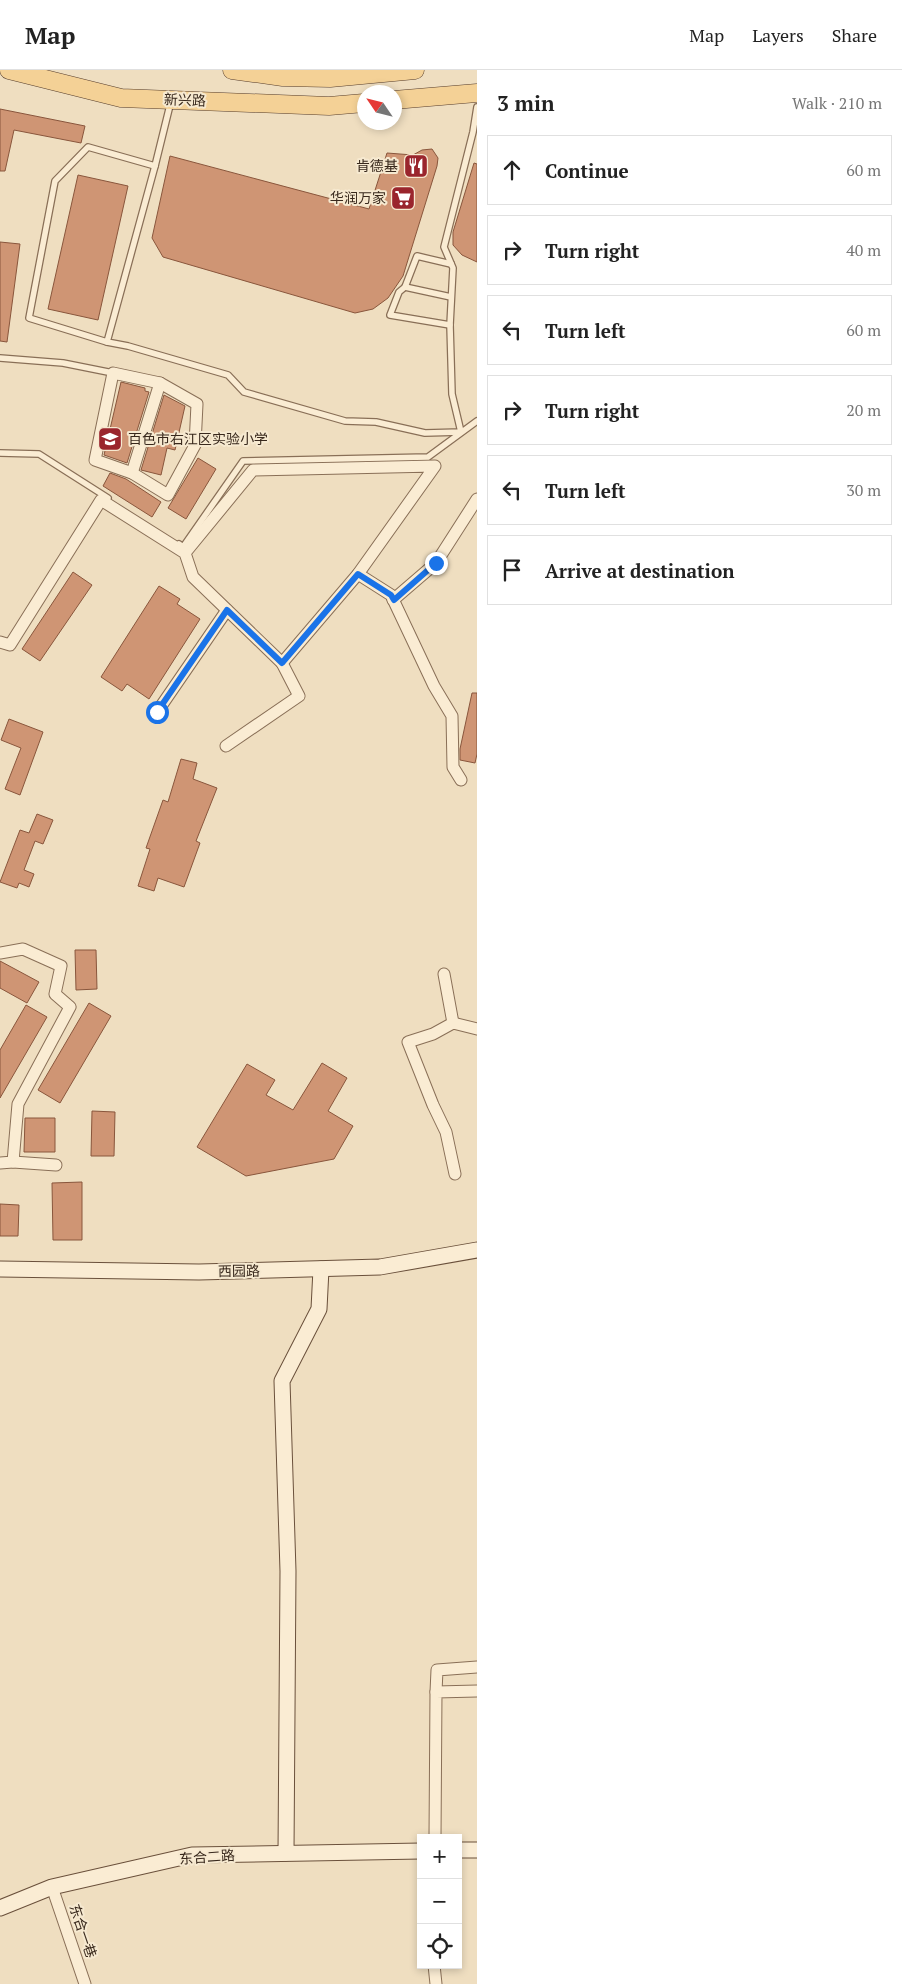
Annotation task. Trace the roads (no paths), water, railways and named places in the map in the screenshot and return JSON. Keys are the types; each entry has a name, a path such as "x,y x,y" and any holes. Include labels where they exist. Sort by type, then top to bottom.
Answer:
{"main road":[{"name":"新兴路","path":"9,70 121,98 329,106 357,104"},
{"path":"232,70 283,77 415,70"},
{"path":"402,99 477,93"}],"street":[{"path":"113,373 160,383 197,404 195,445 168,495 132,473 95,460 113,373"},
{"path":"132,473 160,383"},
{"path":"185,553 253,470 351,466 435,466 358,574 282,663"},
{"path":"394,600 436,563 477,499"},
{"path":"0,642 10,645 102,500 185,553 193,577 282,663 299,696 226,746"},
{"path":"358,574 391,595 394,600 434,686 452,716 453,767 461,780"},
{"path":"157,712 227,610"},
{"path":"0,953 23,949 61,966 54,994 70,1007 18,1104 13,1162"},
{"path":"444,974 453,1023"},
{"path":"455,1174 446,1132 408,1042 433,1034 453,1023 477,1028"},
{"path":"0,1163 56,1165"},
{"name":"西园路","path":"0,1270 199,1272 380,1267 477,1250"},
{"path":"286,1853 288,1571 282,1381 318,1309 321,1269"},
{"path":"435,1834 437,1670 477,1667"},
{"path":"436,1692 477,1691"},
{"path":"462,1850 477,1850"},
{"name":"东合二路","path":"0,1908 52,1887 192,1855 417,1851"},
{"name":"东合一巷","path":"52,1887 85,1984"},
{"path":"434,1969 436,1984"}],"lane":[{"path":"107,342 155,166 171,99"},
{"path":"461,432 452,394 450,325 453,268 444,247 473,132 477,106"},
{"path":"155,166 88,147 55,181 29,318 228,376 244,392 345,421 376,422 425,433 461,432"},
{"path":"450,325 390,315 399,292 405,287 417,256 452,264"},
{"path":"405,287 452,297"},
{"path":"0,358 63,363 113,373"},
{"path":"0,453 39,454 183,547 243,461 428,457 477,421"}],"place":[{"name":"肯德基","path":"416,166"},
{"name":"华润万家","path":"403,198"},
{"name":"百色市右江区实验小学","path":"110,439"}]}
